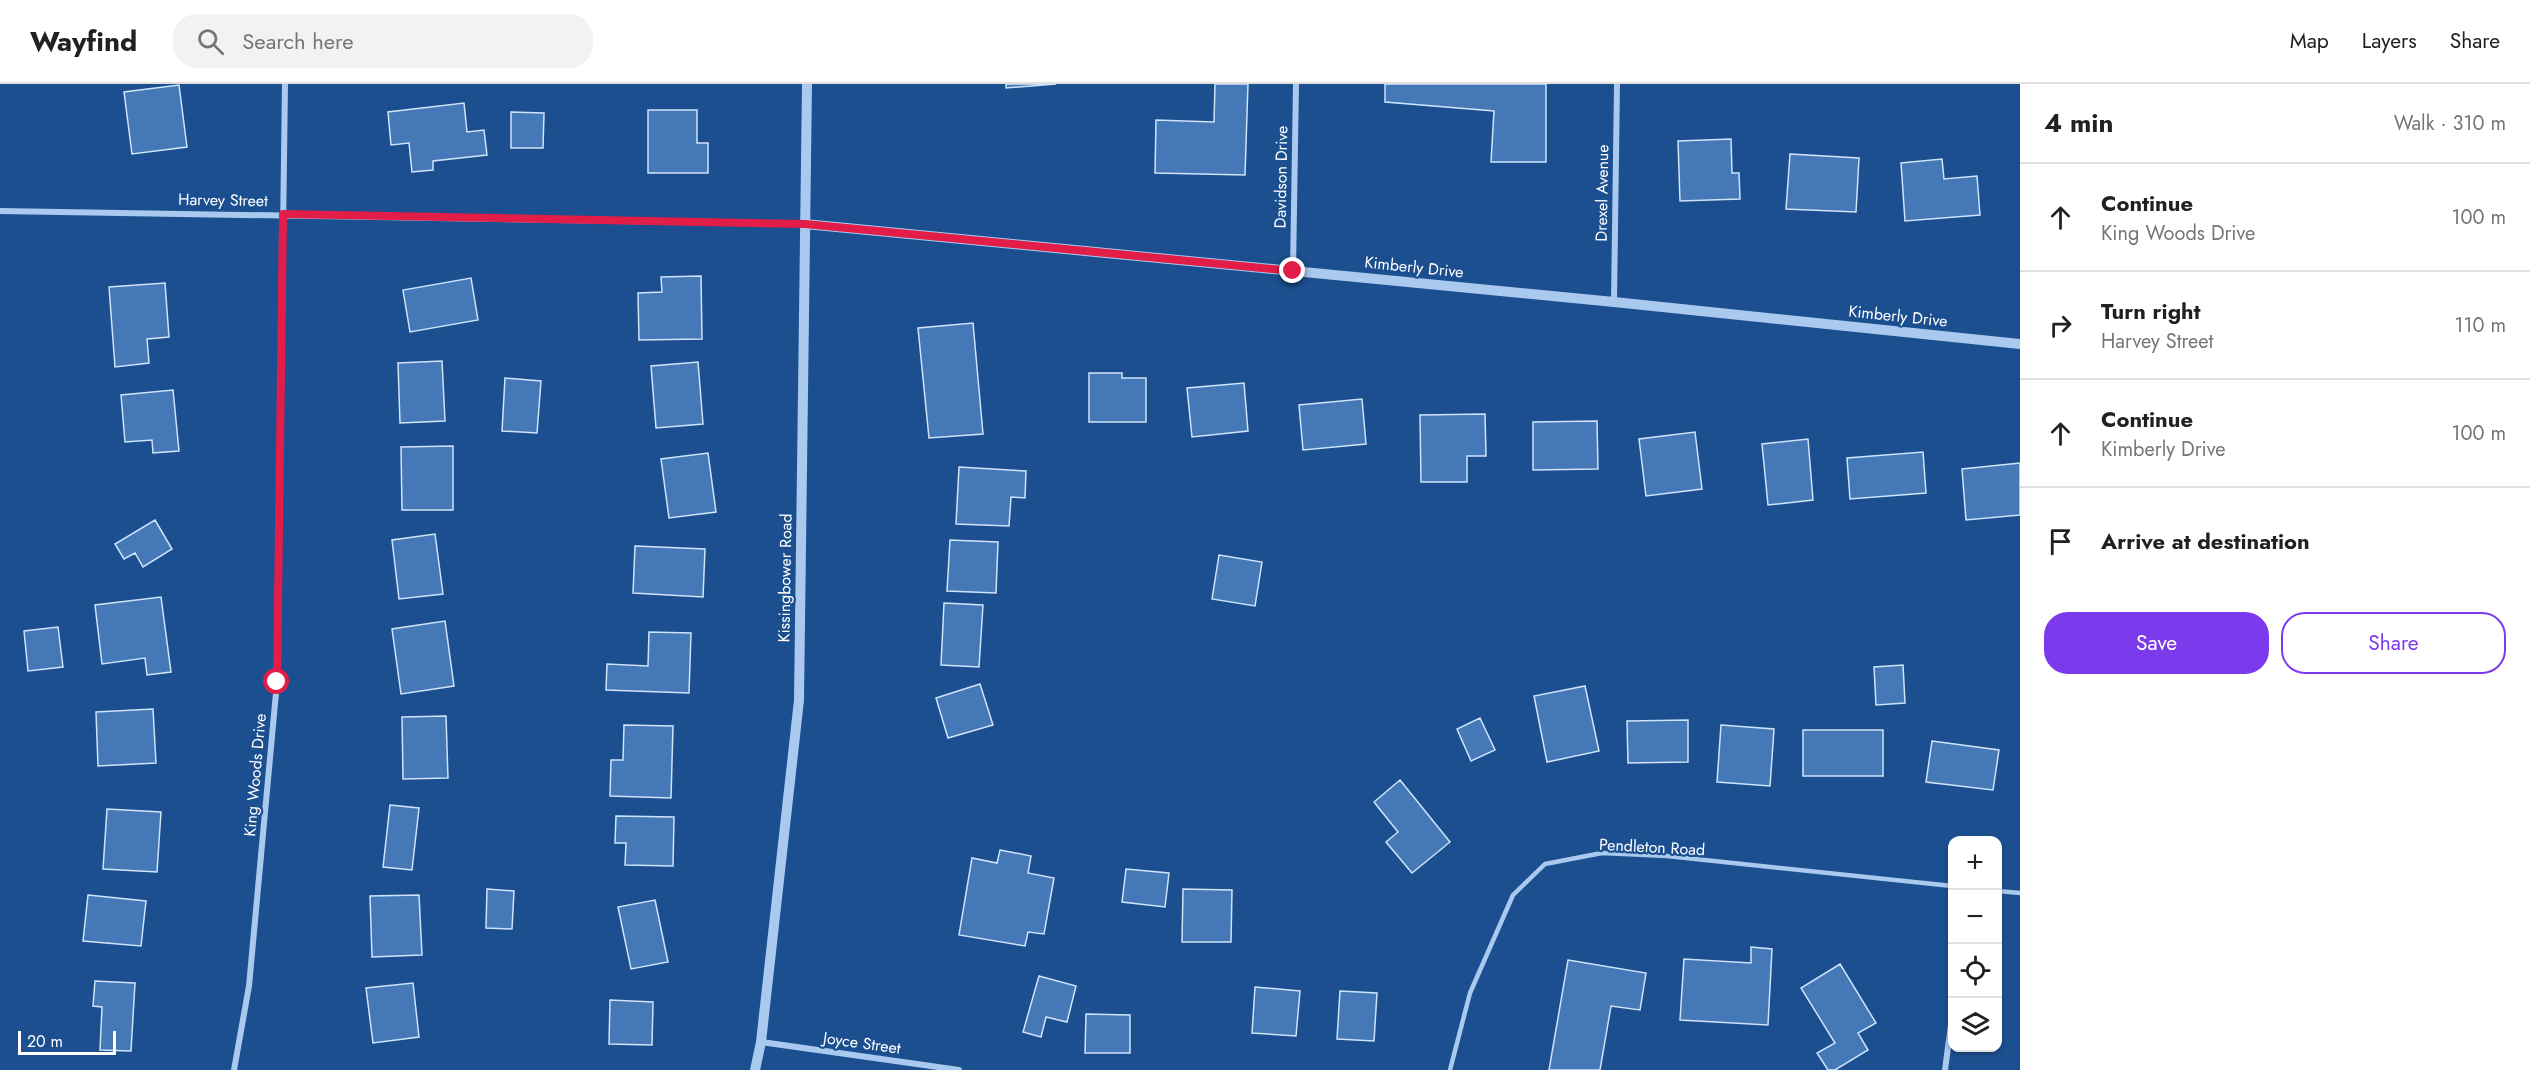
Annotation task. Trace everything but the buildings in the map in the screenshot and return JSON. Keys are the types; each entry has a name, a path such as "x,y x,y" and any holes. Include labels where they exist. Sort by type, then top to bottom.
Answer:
{"street":[{"name":"King Woods Drive","path":"234,1070 249,986 277,682 285,84"},
{"name":"Kissingbower Road","path":"755,1070 761,1042 799,700 807,84"},
{"name":"Davidson Drive","path":"1293,271 1296,84"},
{"name":"Drexel Avenue","path":"1614,302 1617,84"},
{"name":"Harvey Street","path":"0,211 805,224"},
{"name":"Kimberly Drive","path":"805,224 1614,302 2020,344"},
{"name":"Joyce Street","path":"761,1042 959,1070"},
{"path":"1945,1070 1948,1050"}],"lane":[{"name":"Pendleton Road","path":"1450,1070 1470,993 1513,896 1545,864 1602,854 1667,856 1948,885"},
{"path":"2002,891 2020,893"}],"route":[{"path":"277,682 283,214 805,224 1293,271"}]}
